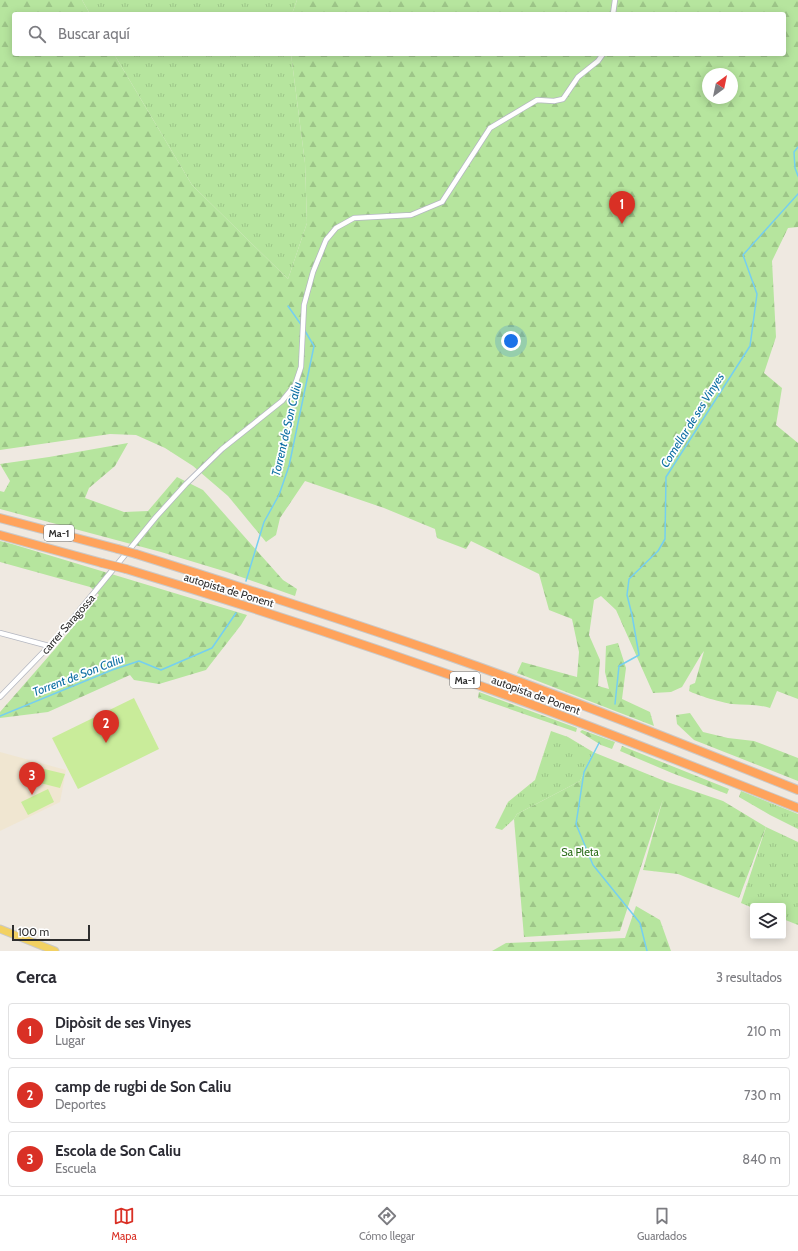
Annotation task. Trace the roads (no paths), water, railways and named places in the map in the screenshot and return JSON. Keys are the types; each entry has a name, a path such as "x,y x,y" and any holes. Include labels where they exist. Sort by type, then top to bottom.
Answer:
{"highway":[{"name":"Ma-1","path":"0,518 118,549 134,551"},
{"name":"autopista de Ponent","path":"0,535 126,569 299,624 447,674 598,730 798,808"},
{"name":"autopista de Ponent","path":"134,551 452,657 609,715 798,790"}],"main road":[{"path":"0,928 55,951"}],"street":[{"path":"613,12 615,0"},
{"name":"carrer Saragossa","path":"0,698 134,551 186,484 222,449 282,401 295,385 301,367 304,305 313,272 326,240 336,228 354,218 411,215 442,202 490,128 537,100 554,101 563,99 578,77 598,61 602,56"},
{"path":"0,633 49,646"}],"waterway":[{"name":"Comellar de ses Vinyes","path":"798,147 794,152 795,168 798,176"},
{"name":"Comellar de ses Vinyes","path":"615,704 619,666 639,655 627,595 629,579 658,551 665,539 666,477 750,346 757,294 743,255 798,194"},
{"name":"Torrent de Son Caliu","path":"288,306 302,326"},
{"name":"Torrent de Son Caliu","path":"246,581 264,522 279,495 289,466 314,346 305,331"},
{"name":"Torrent de Son Caliu","path":"0,716 112,670 139,661 161,670 212,648 236,613"},
{"name":"Comellar de ses Vinyes","path":"599,743 584,772 576,824 593,865 640,923 647,951"}],"place":[{"name":"Dipòsit de ses Vinyes","path":"622,224"},
{"name":"camp de rugbi de Son Caliu","path":"106,743"},
{"name":"Escola de Son Caliu","path":"32,795"}],"park label":[{"name":"Sa Pleta","path":"580,852"}]}
